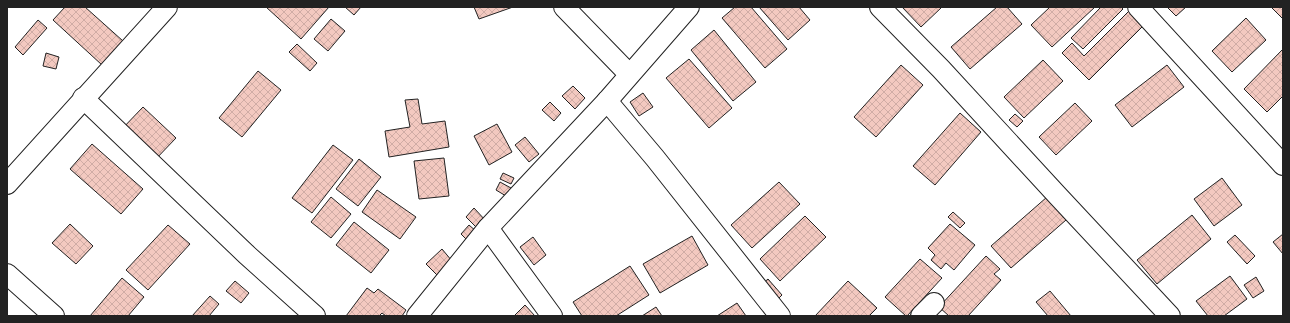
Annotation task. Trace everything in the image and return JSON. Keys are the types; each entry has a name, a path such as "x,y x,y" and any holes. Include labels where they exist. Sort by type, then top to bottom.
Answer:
{"street":[{"path":"7,184 83,98 167,7"},
{"path":"564,7 629,74"},
{"path":"417,316 488,228 607,100 689,7"},
{"path":"880,7 941,69 1057,196 1170,316"},
{"path":"1138,7 1283,165"},
{"path":"83,98 246,254 315,316"},
{"path":"607,100 655,158 780,316"},
{"path":"488,228 552,316"},
{"path":"7,274 54,316"}],"building":[{"path":"65,7 85,7 123,41 102,65 53,20"},
{"path":"266,7 329,7 301,39"},
{"path":"345,7 361,7 354,15"},
{"path":"474,7 513,7 479,19"},
{"path":"735,7 751,7 787,49 765,68 722,18"},
{"path":"759,7 799,7 810,20 788,40"},
{"path":"902,7 942,7 921,27"},
{"path":"997,7 1007,7 1022,24 970,69 951,47"},
{"path":"1050,7 1095,7 1052,47 1031,25"},
{"path":"1101,7 1121,7 1123,9 1083,49 1071,38"},
{"path":"1167,7 1186,7 1176,16"},
{"path":"1271,7 1283,7 1283,19"},
{"path":"1129,11 1144,25 1089,80 1062,53 1072,43 1084,56"},
{"path":"1246,18 1266,40 1232,72 1212,51"},
{"path":"331,19 345,31 328,51 314,39"},
{"path":"38,20 47,28 23,55 15,47"},
{"path":"714,30 756,82 733,101 691,50"},
{"path":"297,44 317,63 310,71 289,52"},
{"path":"1283,49 1283,96 1267,112 1244,89"},
{"path":"46,53 59,57 56,69 43,66"},
{"path":"689,59 732,108 709,128 666,78"},
{"path":"1043,60 1063,81 1024,118 1004,97"},
{"path":"901,65 923,85 876,137 854,117"},
{"path":"1167,65 1184,87 1132,127 1115,105"},
{"path":"258,71 281,90 242,137 219,118"},
{"path":"573,86 585,98 575,109 562,96"},
{"path":"643,93 653,107 639,116 630,102"},
{"path":"418,99 422,124 445,121 449,147 389,157 385,131 410,127 405,100"},
{"path":"550,102 561,113 554,121 542,110"},
{"path":"1075,103 1092,121 1056,155 1039,137"},
{"path":"143,107 176,138 153,162 120,131"},
{"path":"960,113 981,132 935,185 913,166"},
{"path":"1015,114 1023,121 1017,127 1009,120"},
{"path":"497,124 512,152 489,165 474,136"},
{"path":"525,137 539,154 529,162 515,145"},
{"path":"92,144 143,189 121,214 70,169"},
{"path":"333,145 353,160 312,213 292,198"},
{"path":"444,158 449,196 419,199 414,161"},
{"path":"359,159 381,177 358,206 336,189"},
{"path":"503,173 514,178 511,184 500,179"},
{"path":"1222,178 1242,205 1214,226 1194,199"},
{"path":"500,182 511,188 506,196 496,190"},
{"path":"779,182 800,204 752,248 731,225"},
{"path":"377,190 416,217 400,239 362,212"},
{"path":"331,197 351,214 331,238 311,222"},
{"path":"1047,197 1066,220 1011,268 991,246"},
{"path":"474,208 486,221 478,229 466,217"},
{"path":"953,212 965,223 960,228 948,217"},
{"path":"1192,215 1211,239 1157,284 1137,260"},
{"path":"805,216 826,237 780,281 760,259"},
{"path":"354,222 389,250 371,273 336,245"},
{"path":"70,224 93,246 76,264 52,243"},
{"path":"950,224 975,245 954,270 946,263 941,269 931,260 935,255 928,248"},
{"path":"168,225 190,244 148,290 126,270"},
{"path":"469,225 477,232 468,241 461,234"},
{"path":"1283,234 1283,254 1273,242"},
{"path":"1235,235 1255,256 1247,264 1227,242"},
{"path":"692,236 708,265 660,293 643,264"},
{"path":"533,237 546,255 534,265 520,247"},
{"path":"442,249 452,261 437,275 426,264"},
{"path":"986,256 1000,269 994,274 1001,280 968,316 949,316 939,307"},
{"path":"920,259 942,278 906,316 885,297"},
{"path":"630,266 649,295 616,316 582,316 573,302"},
{"path":"1230,276 1247,299 1224,316 1208,316 1196,301"},
{"path":"1256,277 1264,291 1253,298 1244,285"},
{"path":"122,278 144,297 128,316 90,316"},
{"path":"768,279 782,295 776,301 761,285"},
{"path":"235,281 249,293 241,303 226,291"},
{"path":"848,281 877,308 869,316 815,316"},
{"path":"367,288 374,293 378,289 406,310 402,316 386,316 382,313 379,316 346,316"},
{"path":"1050,291 1071,316 1048,316 1036,302"},
{"path":"210,296 219,304 209,316 192,316"},
{"path":"737,303 746,316 717,316"},
{"path":"525,305 535,316 514,316"},
{"path":"656,307 662,316 642,316"}]}
